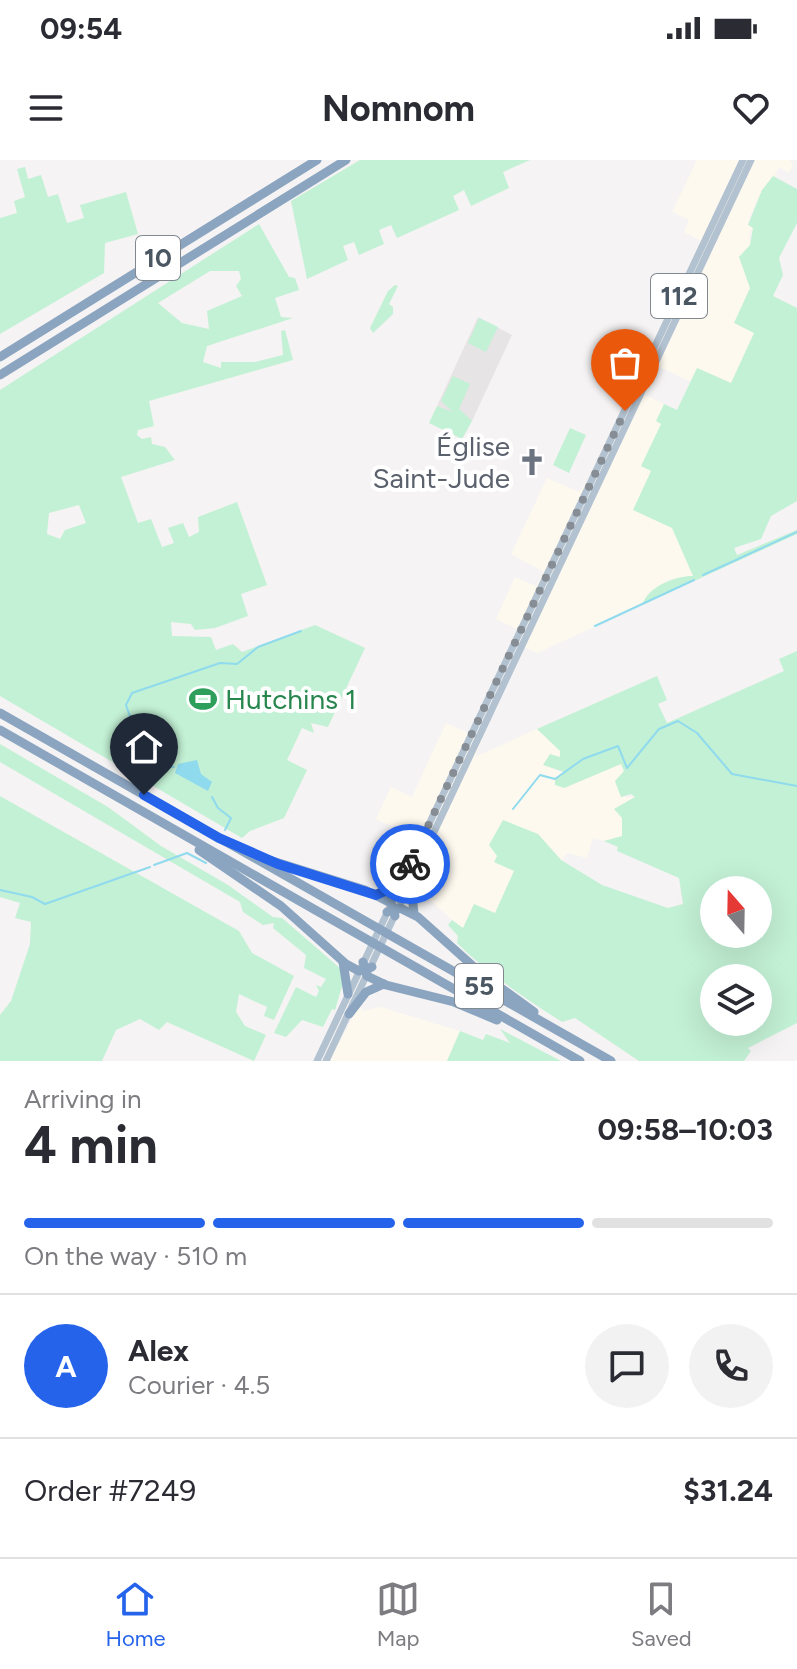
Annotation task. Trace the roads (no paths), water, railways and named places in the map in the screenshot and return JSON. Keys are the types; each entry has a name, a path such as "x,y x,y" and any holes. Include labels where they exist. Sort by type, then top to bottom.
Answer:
{"highway":[{"name":"10","path":"0,357 317,160"},
{"name":"10","path":"0,375 346,160"},
{"name":"55","path":"0,710 38,735 611,1061"},
{"name":"55","path":"0,730 580,1061"},
{"path":"140,810 270,897 343,962 365,969 384,984 459,1003 537,1036"},
{"path":"219,838 281,865 376,895 393,910 414,914 483,975 562,1033"},
{"path":"376,895 405,884 414,914"},
{"path":"343,962 348,994"},
{"path":"349,1014 366,992 384,984"}],"main road":[{"name":"112","path":"326,1061 349,1014 365,969 743,160"},
{"name":"112","path":"405,884 751,160"},
{"name":"112","path":"317,1061 348,994 365,969"}],"water":[{"path":"197,760 201,774 212,782 208,791 175,773 178,764"}],"waterway":[{"path":"703,575 797,532"},
{"path":"595,626 694,580"},
{"path":"174,767 157,766 144,758 126,705 132,693 220,663 237,664 258,647 301,631"},
{"path":"513,809 540,775 555,779 583,759 618,746 627,768 659,729 678,721 697,733 732,774 797,786"},
{"path":"212,797 218,808 231,818 225,830"},
{"path":"154,865 187,853 206,863"},
{"path":"0,890 32,897 45,904 150,867"}],"place":[{"name":"Église Saint-Jude","path":"532,462"},
{"name":"Hutchins 1","path":"203,699"}]}
